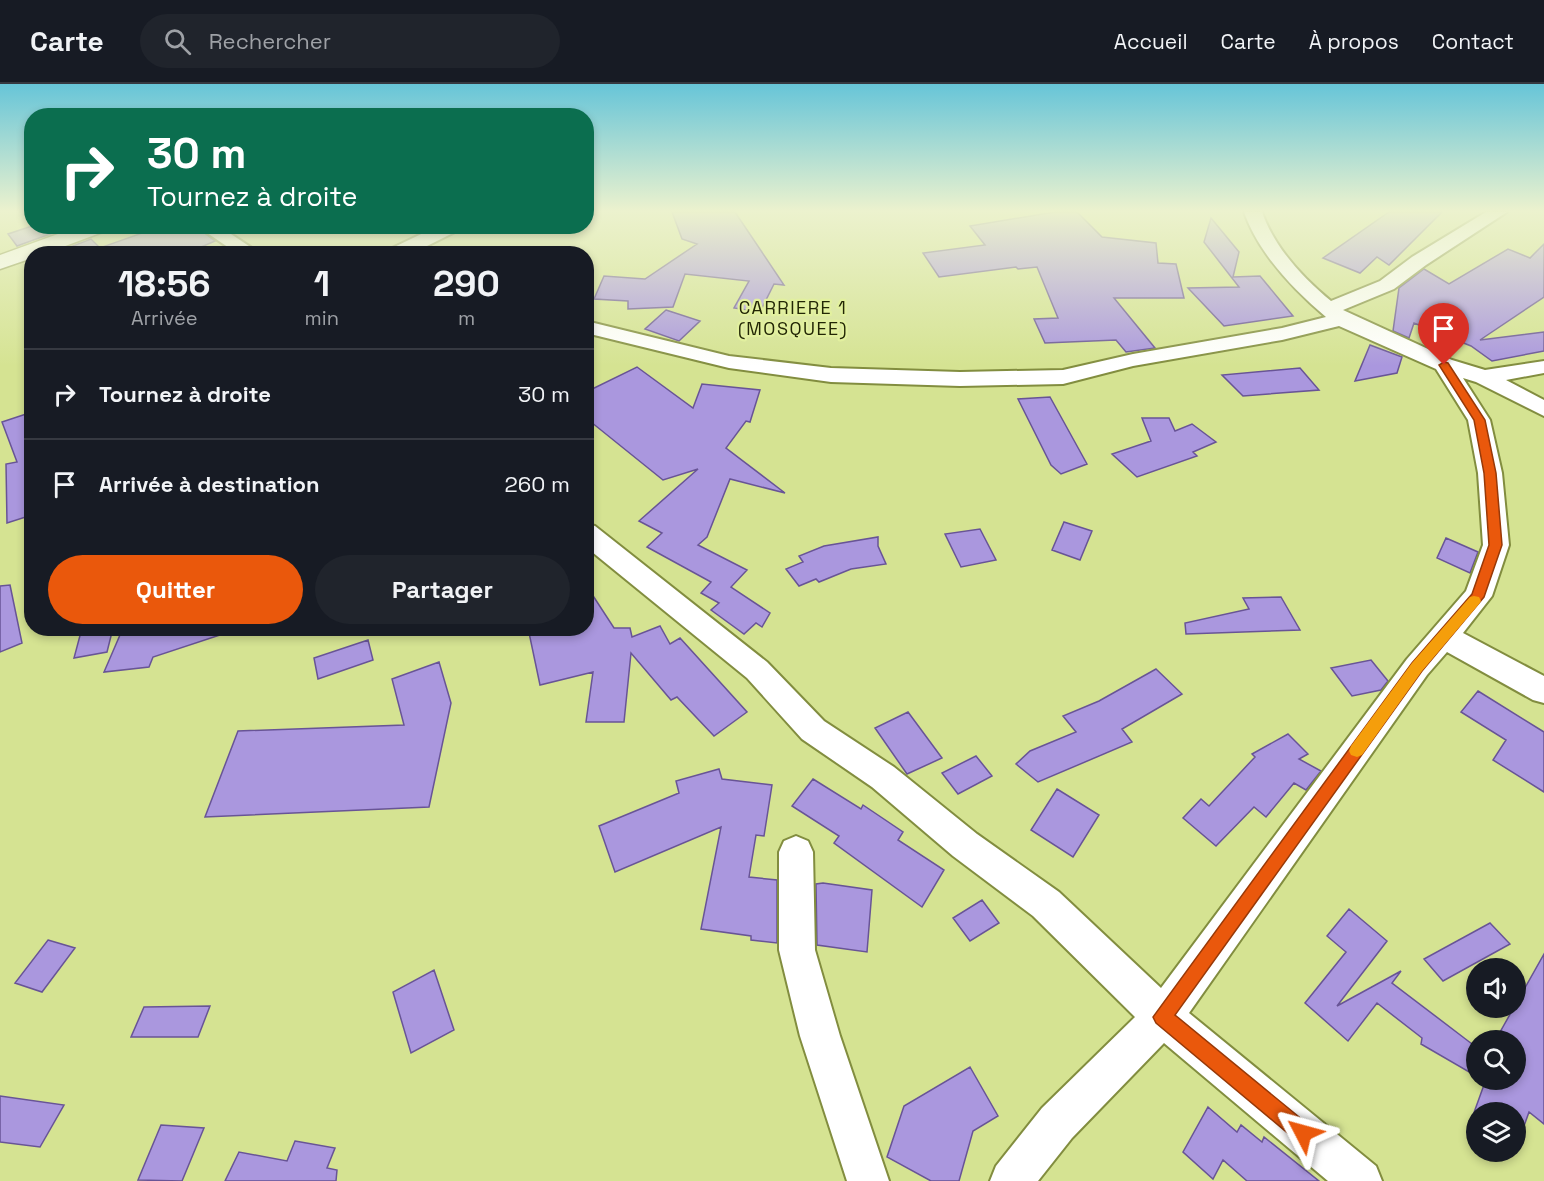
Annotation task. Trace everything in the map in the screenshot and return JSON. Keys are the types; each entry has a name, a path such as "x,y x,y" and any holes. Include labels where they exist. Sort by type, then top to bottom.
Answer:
{"street":[{"path":"1284,263 1301,286 1334,314 1444,365 1484,377 1544,409"},
{"path":"594,329 729,362 831,375 960,379 1063,377 1133,360 1282,334 1334,314 1387,285 1416,263"},
{"path":"1011,1181 1057,1123 1163,1017 1417,667 1478,597 1496,545 1490,473 1479,420 1444,365"},
{"path":"1484,377 1544,368"},
{"path":"594,539 757,670 813,730 884,777 965,845 1046,904 1163,1017 1361,1181"},
{"path":"1444,636 1544,691"},
{"path":"796,852 797,950 820,1036 868,1181"}],"building":[{"path":"668,263 769,263 784,285 774,284 760,312 734,308 749,281 685,274 673,307 628,309 628,301 594,299 604,276 645,279"},
{"path":"930,263 1176,264 1184,298 1114,298 1155,348 1126,352 1116,340 1045,343 1034,319 1058,318 1037,267 1018,269 1016,267 939,277"},
{"path":"1220,263 1236,263 1233,277 1260,276 1293,316 1224,326 1188,288 1239,287"},
{"path":"1336,263 1370,263 1360,273"},
{"path":"1484,263 1544,263 1544,297 1480,340 1544,332 1544,351 1492,361 1471,346 1414,323 1409,338 1393,331 1399,288 1424,269 1449,284"},
{"path":"666,310 700,321 679,341 645,329"},
{"path":"1370,345 1402,357 1397,373 1355,381"},
{"path":"637,367 693,408 702,384 760,390 750,422 746,421 726,448 785,493 730,479 707,537 698,545 747,570 731,587 770,613 762,627 756,623 744,634 711,610 719,603 701,593 711,582 647,547 662,533 639,521 698,469 663,480 594,424 594,388"},
{"path":"1300,368 1319,390 1243,396 1222,375"},
{"path":"1050,397 1087,464 1061,474 1051,465 1018,399"},
{"path":"24,415 24,518 7,523 6,464 17,462 2,422"},
{"path":"1142,418 1169,418 1175,431 1192,424 1216,442 1193,452 1197,456 1137,477 1112,454 1151,441"},
{"path":"1064,522 1092,531 1080,560 1052,550"},
{"path":"980,529 996,560 961,567 945,534"},
{"path":"878,537 878,546 886,564 851,569 819,582 816,579 799,586 786,569 803,562 799,556 824,546"},
{"path":"1446,538 1478,552 1470,573 1437,558"},
{"path":"10,585 22,643 0,652 0,586"},
{"path":"594,597 614,628 630,628 632,637 660,626 670,644 680,638 747,712 714,736 677,697 671,700 631,653 624,722 586,722 593,672 540,685 530,636 594,636"},
{"path":"1281,597 1300,630 1186,634 1185,623 1249,609 1243,598"},
{"path":"80,636 111,636 107,652 74,658"},
{"path":"120,636 217,636 153,657 149,667 104,672"},
{"path":"368,640 373,660 318,679 314,658"},
{"path":"1371,660 1388,681 1381,690 1352,696 1331,668"},
{"path":"439,662 451,703 429,807 205,817 238,731 404,725 392,679"},
{"path":"1156,669 1182,694 1122,729 1132,742 1038,782 1016,764 1030,751 1076,732 1063,716 1099,701"},
{"path":"1478,691 1544,732 1544,792 1493,760 1506,740 1461,712"},
{"path":"908,712 942,758 907,774 875,728"},
{"path":"1288,734 1308,754 1299,759 1321,771 1306,790 1294,783 1266,817 1254,807 1216,846 1183,818 1201,799 1209,806 1255,757 1252,754"},
{"path":"976,756 992,776 958,794 942,773"},
{"path":"719,769 722,779 772,785 764,836 756,835 749,877 777,880 777,943 751,940 751,936 701,929 721,827 615,872 599,826 679,793 676,781"},
{"path":"813,779 861,809 863,805 903,832 898,840 944,870 922,907 834,843 839,836 792,806"},
{"path":"1057,789 1099,815 1073,857 1031,830"},
{"path":"816,884 872,890 867,952 817,945"},
{"path":"982,900 999,923 970,941 953,918"},
{"path":"1349,909 1387,941 1337,1006 1401,971 1392,983 1466,1039 1466,1070 1421,1044 1422,1038 1377,1003 1348,1041 1305,1003 1346,952 1327,936"},
{"path":"1490,923 1510,944 1485,958 1466,958 1466,968 1443,981 1424,959"},
{"path":"48,940 75,948 42,992 15,983"},
{"path":"1544,954 1544,1124 1529,1112 1526,1120 1526,1102 1478,1102 1482,1090 1526,1090 1526,1030 1501,1030 1508,1018 1526,1018 1526,986"},
{"path":"434,970 454,1030 411,1053 393,992"},
{"path":"210,1006 198,1037 131,1037 144,1007"},
{"path":"970,1067 998,1116 973,1131 959,1181 931,1181 887,1157 904,1106"},
{"path":"0,1096 64,1105 40,1147 0,1142"},
{"path":"1208,1107 1237,1132 1241,1125 1262,1142 1264,1137 1319,1181 1247,1181 1223,1160 1213,1179 1183,1152"},
{"path":"161,1125 204,1128 182,1181 138,1180"},
{"path":"295,1141 335,1148 327,1168 337,1170 336,1181 225,1181 239,1152 287,1161"}],"slow traffic":[{"path":"1357,751 1417,667 1474,601"}],"district":[{"name":"CARRIERE 1 (MOSQUEE)","path":"793,317"}],"route":[{"path":"1303,1133 1163,1017 1417,667 1478,597 1496,545 1490,473 1479,420 1444,365"}]}
